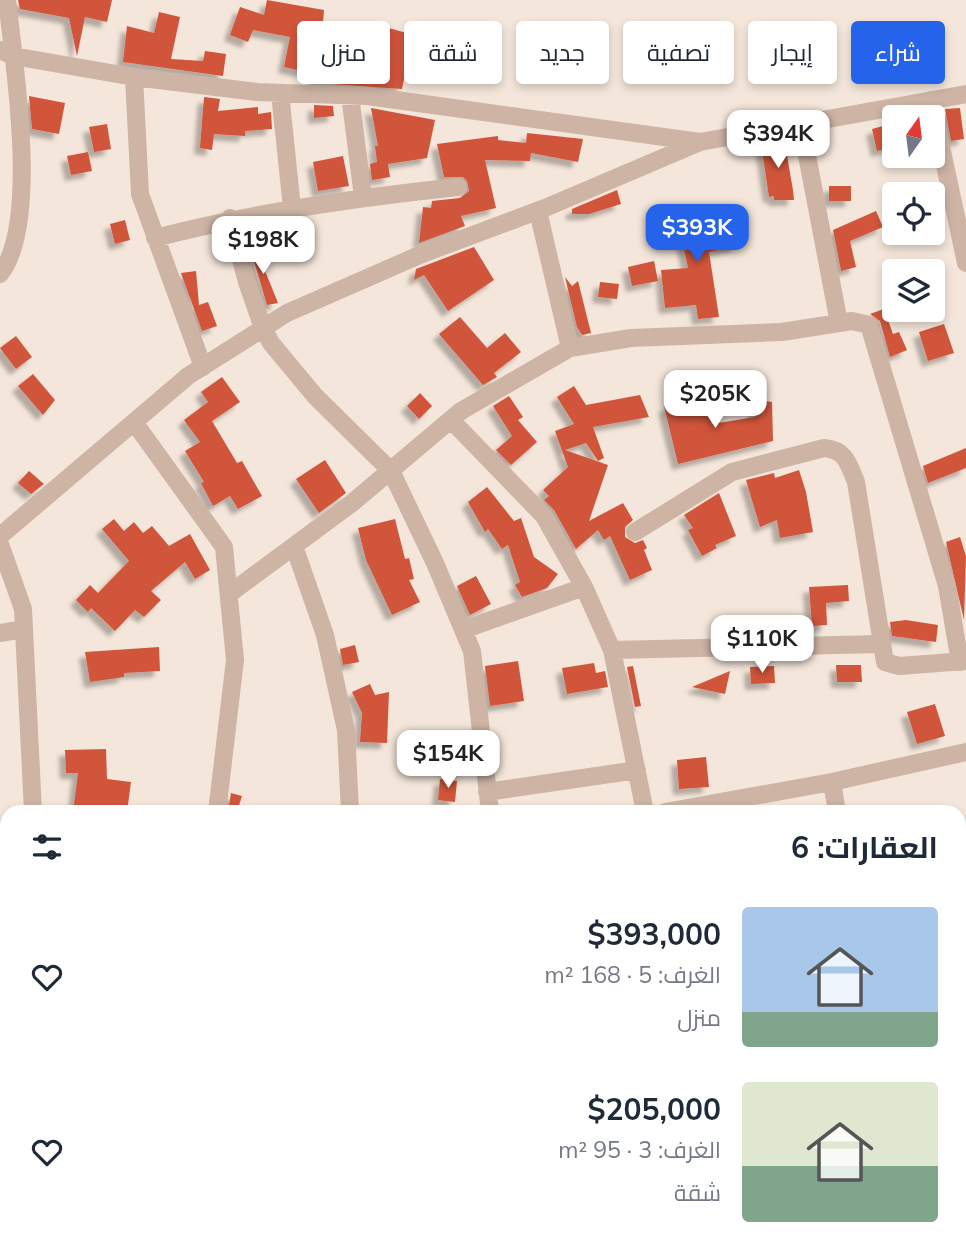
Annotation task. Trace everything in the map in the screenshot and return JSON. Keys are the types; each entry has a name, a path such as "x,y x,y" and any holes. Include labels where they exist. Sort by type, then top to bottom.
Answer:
{"street":[{"path":"1,271 21,216 21,133 6,53 7,0"},
{"path":"6,53 134,77 280,93 351,95 700,142"},
{"path":"134,77 140,194 203,367"},
{"path":"280,93 292,208"},
{"path":"0,536 203,367 287,313 422,254 538,211 700,142 966,94"},
{"path":"351,95 363,197"},
{"path":"931,100 966,263"},
{"path":"801,124 839,323"},
{"path":"155,238 230,218 363,197 458,187"},
{"path":"538,211 570,348"},
{"path":"230,218 263,328 315,396 391,471 463,629 472,651 488,805"},
{"path":"229,594 391,471 451,420 570,348 631,338 782,332 852,321 869,325 947,586 963,661 899,666 885,662 856,482 846,456 837,449 824,448 732,472 635,532"},
{"path":"451,420 544,516 584,587 612,650 644,805"},
{"path":"134,422 224,547 235,660 218,805"},
{"path":"0,544 23,609 33,805"},
{"path":"294,546 325,635 343,719 349,805"},
{"path":"463,629 584,587"},
{"path":"0,633 24,629"},
{"path":"612,650 880,644"},
{"path":"734,805 966,752"},
{"path":"487,792 637,770"},
{"path":"832,782 836,805"}],"building":[{"path":"18,0 112,0 107,22 85,17 77,56 69,18 20,9"},
{"path":"267,0 324,10 323,21 297,21 297,70 284,67 290,37 253,30 248,42 230,35 240,7 264,15"},
{"path":"159,12 180,17 171,59 203,61 205,51 226,54 223,76 123,62 127,26 154,33"},
{"path":"390,28 404,32 402,89 330,84 390,84"},
{"path":"29,96 65,103 59,134 32,129"},
{"path":"204,97 220,99 218,111 258,107 258,114 271,112 272,129 245,131 245,136 214,134 212,150 200,148"},
{"path":"314,105 333,106 334,116 314,118"},
{"path":"371,108 435,120 427,158 388,164 390,177 372,180 370,164 377,162 375,146 378,146"},
{"path":"960,108 964,139 951,141 945,109"},
{"path":"107,124 111,149 94,152 89,127"},
{"path":"882,126 882,150 877,151 872,129"},
{"path":"527,133 583,139 578,162 531,153 530,161 485,160 496,208 461,216 465,226 419,243 423,207 431,208 432,201 460,198 469,191 467,181 463,177 444,177 437,144 498,136 498,140 526,143"},
{"path":"784,138 794,200 774,200 774,196 769,197 761,143"},
{"path":"88,152 92,171 71,175 67,156"},
{"path":"343,156 349,186 318,191 313,162"},
{"path":"829,186 851,186 851,201 829,201"},
{"path":"617,190 621,204 589,214 572,214 572,209"},
{"path":"718,210 717,227 734,230 737,246 709,252 719,317 698,319 696,305 665,308 661,270 688,268 677,216"},
{"path":"876,211 882,225 882,227 850,241 856,267 841,271 833,230"},
{"path":"309,218 305,235 282,230 283,222"},
{"path":"125,220 130,240 115,244 110,224"},
{"path":"251,237 278,303 267,305 247,238"},
{"path":"474,247 494,280 448,311 424,275 414,280 416,269"},
{"path":"654,261 658,281 632,286 628,267"},
{"path":"196,271 199,305 208,302 217,326 202,331 181,273"},
{"path":"565,277 572,286 578,281 591,333 582,335 577,327"},
{"path":"600,282 619,284 617,299 598,297"},
{"path":"882,310 882,322 889,322 893,334 899,332 907,350 890,357 880,321 870,314"},
{"path":"460,317 487,348 505,333 521,352 494,373 497,377 483,385 439,334"},
{"path":"944,324 954,353 928,361 919,332"},
{"path":"16,336 32,357 16,369 0,348"},
{"path":"33,374 55,400 43,415 18,386"},
{"path":"222,377 240,402 212,421 237,463 242,461 262,496 238,509 230,496 213,506 201,483 204,482 185,451 200,442 184,420 208,402 201,392"},
{"path":"574,386 586,405 640,395 649,417 593,427 604,458 598,461 586,443 565,450 608,465 589,521 623,503 633,520 625,527 625,537 635,543 643,540 652,570 630,580 610,536 604,540 598,530 576,549 554,510 544,500 549,496 543,490 568,467 555,431 574,424 557,397"},
{"path":"420,393 432,406 419,419 407,406"},
{"path":"509,396 523,417 518,420 537,442 511,465 496,450 512,436 493,406"},
{"path":"705,396 712,424 755,417 753,399 772,402 773,441 678,464 664,406"},
{"path":"966,448 966,468 928,483 923,466"},
{"path":"325,460 346,493 319,513 296,479"},
{"path":"799,470 813,532 780,538 777,520 760,527 746,480 774,473 775,478"},
{"path":"29,471 44,484 31,494 18,483"},
{"path":"487,487 514,521 521,518 534,557 558,574 547,588 522,597 515,585 520,582 508,545 502,549 488,529 485,532 468,502"},
{"path":"719,493 736,536 715,545 717,548 702,556 688,530 693,528 684,515"},
{"path":"114,519 124,531 134,522 143,533 152,526 169,546 190,534 210,570 195,579 185,562 151,591 161,600 144,617 135,610 115,631 91,608 88,612 76,600 90,585 98,593 129,561 102,529"},
{"path":"395,519 405,559 409,558 414,579 409,580 420,602 392,615 366,560 358,528"},
{"path":"960,537 966,556 964,620 946,542"},
{"path":"476,576 491,604 470,615 457,586"},
{"path":"848,585 849,601 826,603 827,625 812,626 809,587"},
{"path":"906,620 938,625 936,642 892,636 890,622"},
{"path":"355,645 359,662 343,665 340,649"},
{"path":"159,647 160,671 124,673 124,677 90,682 85,652"},
{"path":"518,661 524,701 490,706 485,666"},
{"path":"594,663 596,673 605,671 608,687 567,694 562,668"},
{"path":"836,665 861,665 862,682 837,682"},
{"path":"633,666 641,706 635,707 627,667"},
{"path":"774,666 775,683 751,684 750,667"},
{"path":"730,671 725,694 692,687"},
{"path":"370,684 375,695 389,692 387,743 360,742 362,713 352,692"},
{"path":"935,704 945,736 917,744 907,712"},
{"path":"106,749 107,779 131,782 128,805 74,805 78,773 66,773 65,750"},
{"path":"706,757 709,787 679,789 677,760"},
{"path":"440,779 457,781 455,802 438,800"},
{"path":"231,793 242,796 239,805 229,805"}]}
